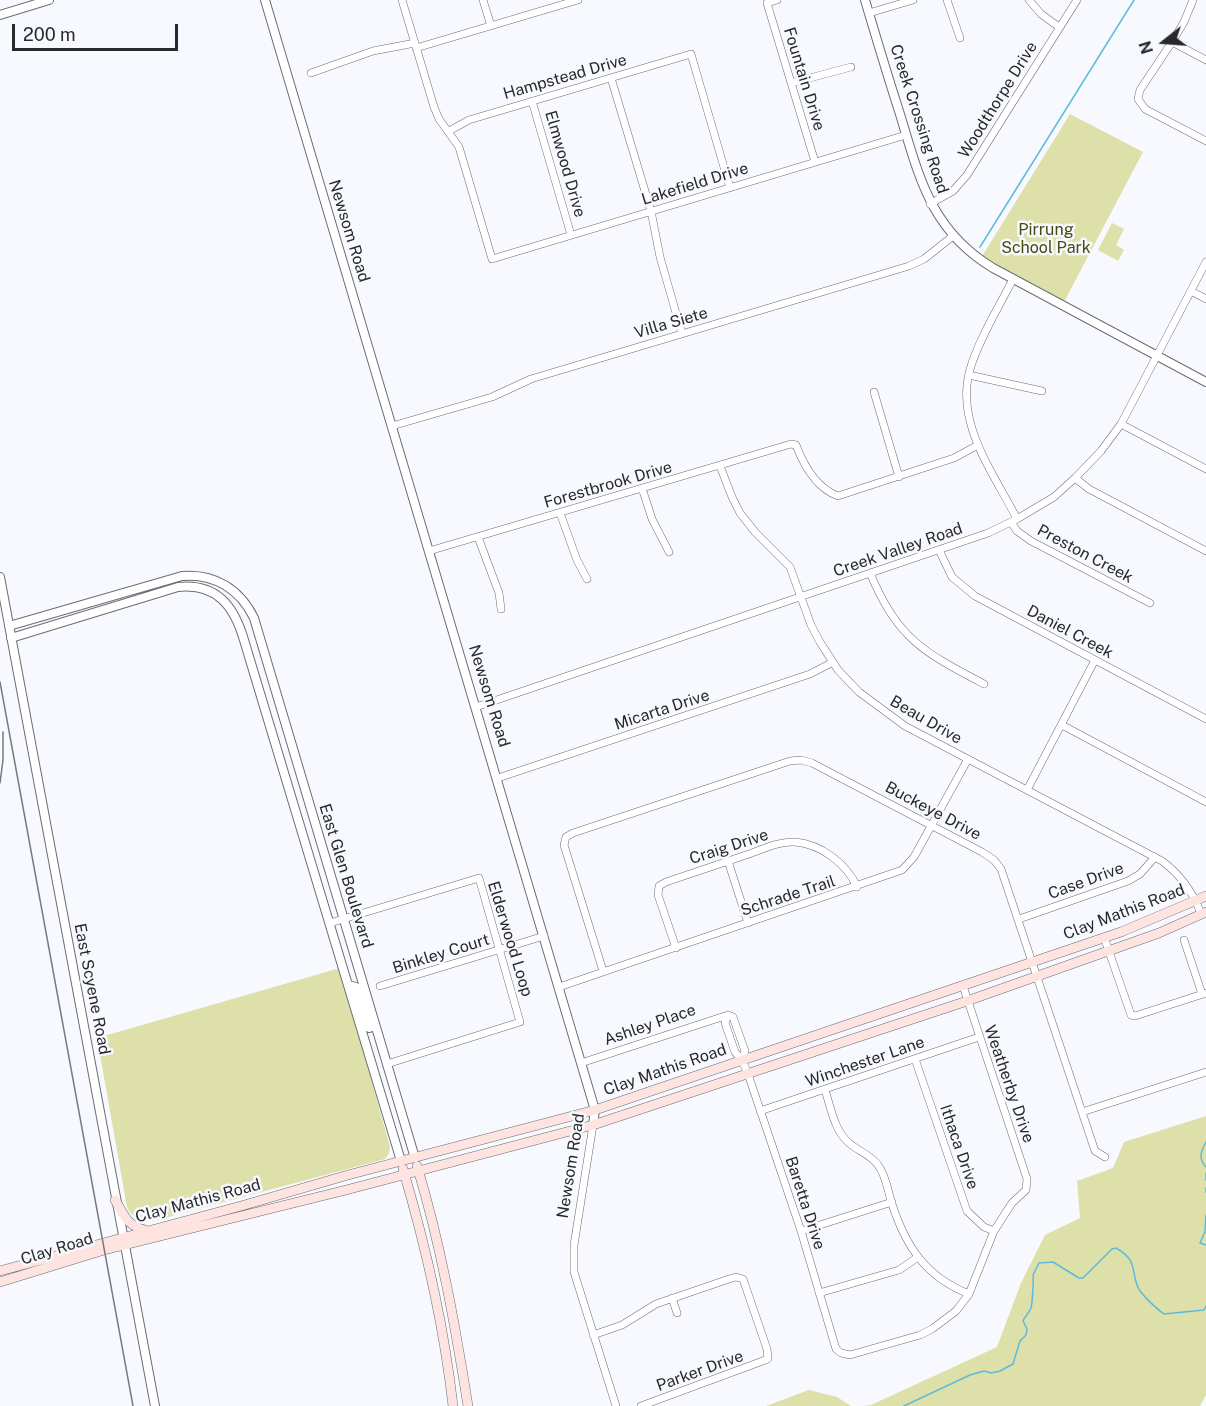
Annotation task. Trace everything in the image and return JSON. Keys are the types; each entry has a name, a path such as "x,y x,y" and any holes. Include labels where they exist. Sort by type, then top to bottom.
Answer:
{"main road":[{"name":"Clay Mathis Road","path":"123,1241 148,1230 596,1110 1104,937 1206,896"},
{"name":"Clay Mathis Road","path":"123,1241 346,1190 593,1125 967,1001 1159,933 1204,913"},
{"path":"812,1036 817,1051"},
{"name":"East Glen Boulevard","path":"415,1158 450,1296 468,1406"},
{"name":"East Glen Boulevard","path":"401,1161 437,1303 453,1406"},
{"path":"116,1200 128,1223 133,1227 148,1230"},
{"name":"Clay Road","path":"0,1271 123,1241"},
{"name":"Clay Road","path":"0,1282 123,1241"},
{"path":"13,1267 16,1277"}],"street":[{"path":"0,15 49,0"},
{"name":"Newsom Road","path":"265,0 596,1110 574,1245 574,1272 616,1406"},
{"path":"402,0 434,107 439,119 449,131"},
{"path":"483,0 491,26"},
{"path":"311,73 383,49 416,46 578,0"},
{"name":"Fountain Drive","path":"777,0 768,3 815,162"},
{"name":"Creek Crossing Road","path":"865,0 920,180 930,204 952,236 982,261 1013,279 1206,382"},
{"path":"869,13 913,0"},
{"path":"947,0 960,38"},
{"path":"1029,0 1041,14 1059,27"},
{"name":"Woodthorpe Drive","path":"930,204 953,191 967,176 1077,0"},
{"path":"1193,0 1184,22 1140,90 1138,97 1139,103 1145,109 1206,141"},
{"path":"1172,42 1206,60"},
{"name":"Hampstead Drive","path":"449,131 470,120 691,54 730,188"},
{"path":"791,82 851,67"},
{"path":"611,78 651,211 660,257 682,334"},
{"name":"Elmwood Drive","path":"532,101 571,235"},
{"name":"Lakefield Drive","path":"449,131 456,140 461,154 492,259 906,135"},
{"name":"Villa Siete","path":"392,426 492,397 531,379 909,266 924,259 952,236"},
{"name":"Creek Valley Road","path":"476,707 939,550 988,533 1014,521 1054,496 1076,478 1101,452 1121,424 1206,262"},
{"name":"Preston Creek","path":"1013,279 975,355 969,375 967,410 978,445 1017,531 1030,541 1150,603"},
{"path":"1191,291 1206,299"},
{"path":"969,375 1042,391"},
{"path":"874,392 899,477 954,458 978,445"},
{"path":"1121,424 1206,469"},
{"name":"Forestbrook Drive","path":"429,551 794,444 813,477 835,495 845,495 899,477"},
{"name":"Beau Drive","path":"720,466 740,513 755,532 786,561 814,631 833,662 851,685 905,726 1155,857 1179,875 1204,913"},
{"path":"1076,478 1089,489 1206,551"},
{"path":"642,488 652,519 669,552"},
{"path":"560,513 577,560 587,579"},
{"path":"478,537 499,593 501,609"},
{"name":"Daniel Creek","path":"939,550 949,572 968,592 1206,719"},
{"path":"870,573 888,610 912,640 936,658 984,684"},
{"name":"East Glen Boulevard","path":"9,626 182,576 202,576 216,580 228,586 243,600 254,618 415,1158"},
{"name":"East Scyene Road","path":"0,577 155,1406"},
{"path":"11,639 178,587 210,591 216,580"},
{"name":"East Glen Boulevard","path":"210,591 233,611 244,640 401,1161"},
{"path":"124,592 126,603"},
{"path":"244,640 259,635"},
{"path":"1027,790 1095,660"},
{"name":"Micarta Drive","path":"498,778 810,674 833,662"},
{"path":"1062,725 1206,802"},
{"name":"Schrade Trail","path":"559,987 896,873 906,867 914,857 968,759"},
{"name":"Buckeye Drive","path":"603,971 564,845 567,837 573,833 795,760 818,765 994,860 1004,875 1095,1151 1105,1157"},
{"path":"291,794 305,789"},
{"name":"Craig Drive","path":"676,948 658,895 658,888 666,882 775,845 798,842 812,847 837,860 846,868 857,887"},
{"name":"Case Drive","path":"1019,919 1128,881 1140,874 1155,857"},
{"path":"728,861 748,923"},
{"name":"Elderwood Loop","path":"330,924 478,878 520,1022 387,1064"},
{"name":"Binkley Court","path":"380,986 544,936"},
{"path":"1104,937 1131,1015 1135,1016 1204,993 1184,940"},
{"path":"348,985 356,987 369,1028 375,1026"},
{"name":"Weatherby Drive","path":"963,986 1028,1179 1026,1190 1012,1203 994,1231"},
{"name":"Ashley Place","path":"581,1063 728,1015"},
{"name":"Baretta Drive","path":"742,1060 745,1051 733,1017 728,1015 725,1022 730,1038 748,1074 801,1231 836,1348 841,1353 850,1355 932,1329 956,1311 969,1294"},
{"path":"730,1038 739,1034"},
{"name":"Winchester Lane","path":"760,1111 979,1037"},
{"name":"Ithaca Drive","path":"915,1059 968,1211 984,1227 994,1231"},
{"path":"1082,1112 1206,1072"},
{"path":"825,1090 837,1127 850,1144 874,1160 880,1167 898,1222 918,1257 943,1280 969,1294 994,1231"},
{"path":"801,1231 891,1202"},
{"path":"819,1293 899,1270 918,1257"},
{"name":"Parker Drive","path":"641,1406 768,1359 743,1279 736,1277 672,1298"},
{"path":"593,1335 622,1325 656,1304 672,1298 677,1313"}],"green space":[{"name":"Pirrung School Park","path":"1070,114 1143,152 1064,302 981,258"},
{"path":"1112,223 1124,229 1116,245 1124,250 1118,261 1098,250"},
{"path":"340,968 390,1147 385,1159 153,1221 134,1217 127,1207 97,1038"},
{"path":"1206,1116 1206,1395 1200,1406 864,1406 871,1405 997,1347 1021,1283 1045,1235 1080,1218 1077,1181 1113,1168 1124,1142"},
{"path":"809,1390 837,1397 851,1406 766,1406"}],"waterway":[{"path":"980,247 1134,0"},
{"path":"1206,1142 1201,1155 1206,1167"},
{"path":"1206,1173 1206,1180"},
{"path":"1206,1215 1205,1232 1200,1243 1206,1245"},
{"path":"904,1406 970,1375 984,1371 991,1373 1000,1371 1013,1364 1020,1341 1026,1335 1027,1329 1023,1321 1031,1308 1033,1275 1039,1263 1053,1262 1079,1278 1083,1278 1112,1249 1116,1248 1130,1260 1141,1292 1164,1314 1204,1310 1206,1306"}],"railway":[{"path":"0,682 133,1406"},
{"path":"0,783 3,732"}]}
